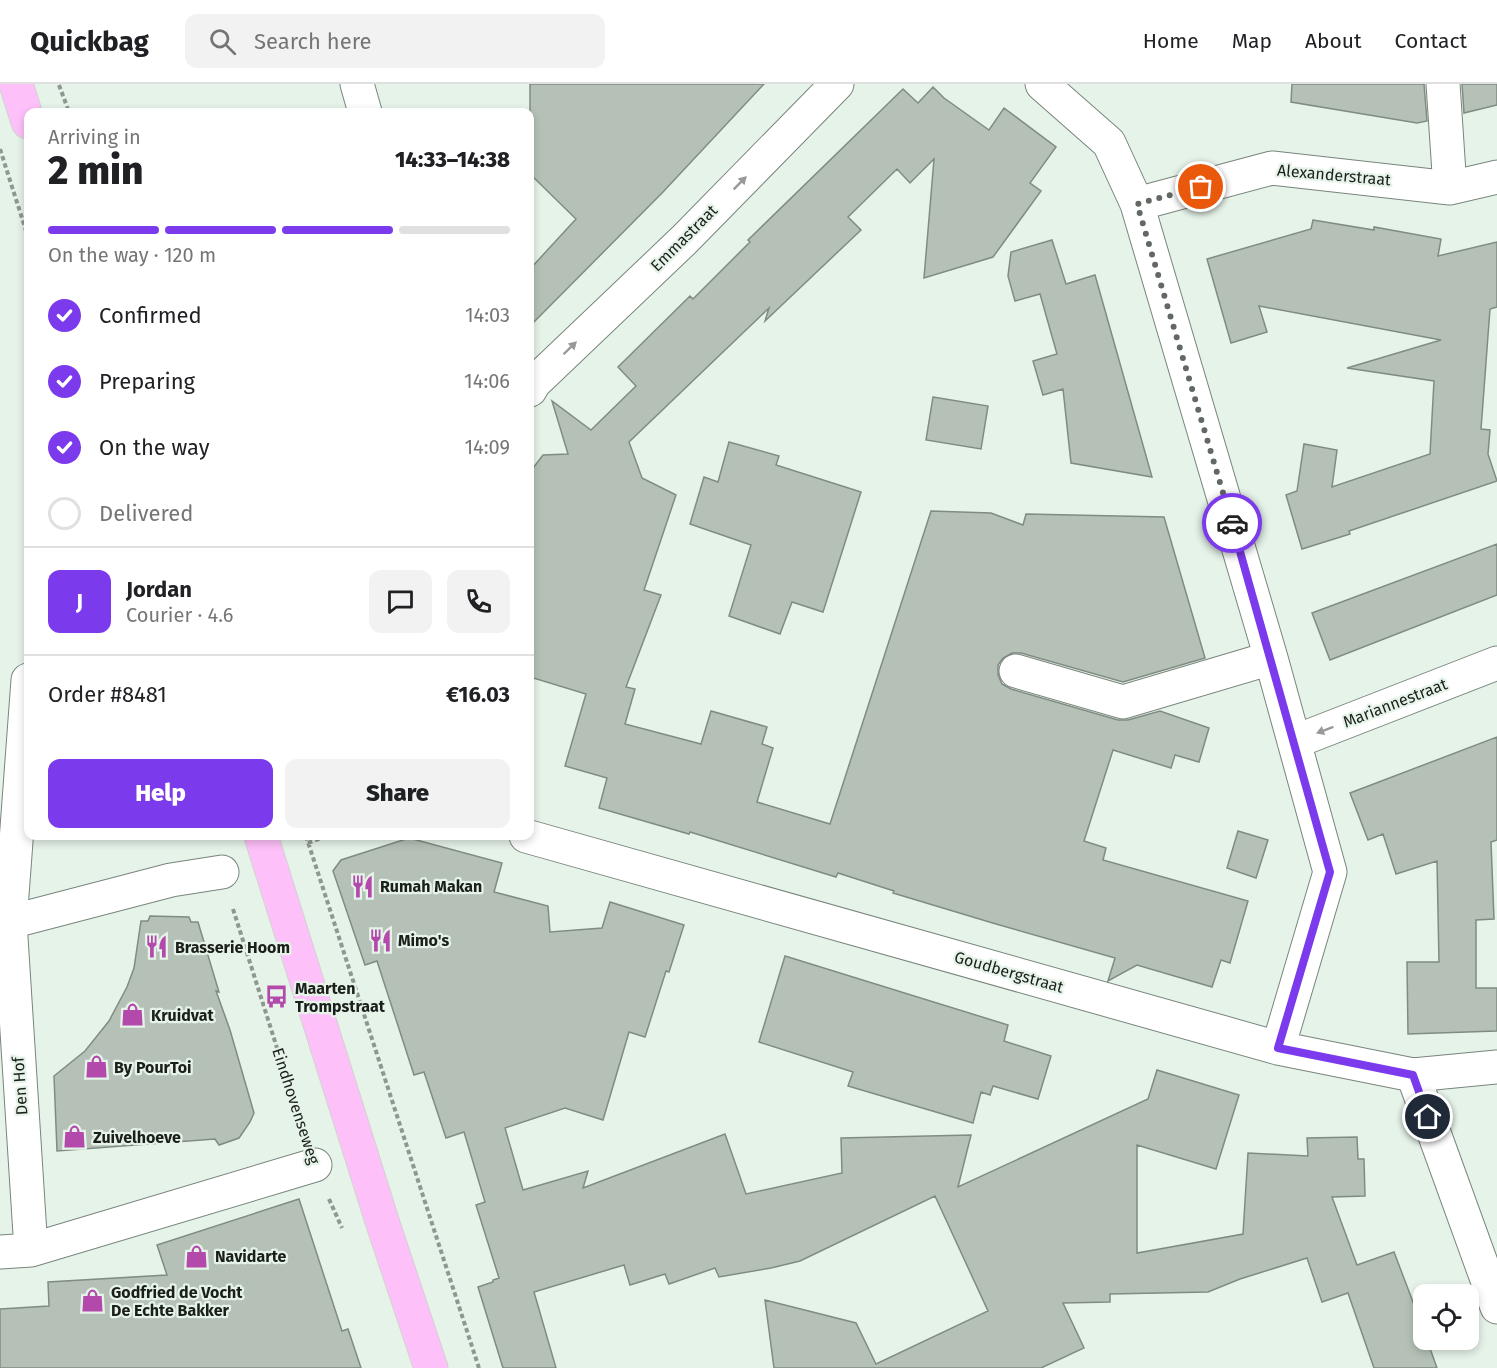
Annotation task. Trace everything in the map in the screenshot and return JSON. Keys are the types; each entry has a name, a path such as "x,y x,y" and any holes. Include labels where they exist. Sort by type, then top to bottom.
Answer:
{"main road":[{"path":"16,84 24,109"},
{"path":"262,840 383,1224 431,1368"}],"street":[{"path":"357,84 364,108"},
{"name":"Emmastraat","path":"534,381 684,240 837,84"},
{"path":"1042,84 1109,143 1137,204 1330,872 1278,1048"},
{"path":"1443,84 1450,188"},
{"name":"Alexanderstraat","path":"1137,204 1272,168 1450,188 1497,177"},
{"path":"1016,671 1123,702 1270,658"},
{"name":"Mariannestraat","path":"1294,742 1497,663"},
{"name":"Den Hof","path":"24,722 5,922 16,1251 315,1165"},
{"name":"Goudbergstraat","path":"534,838 1278,1048 1413,1075 1497,1067"},
{"path":"5,922 171,880 222,872"},
{"path":"1413,1075 1497,1307"}],"path":[{"path":"59,84 68,108"},
{"path":"0,149 24,224"},
{"path":"307,840 479,1368"},
{"path":"308,843 316,840"},
{"name":"Eindhovenseweg","path":"222,872 315,1165 346,1236"}],"building":[{"path":"530,84 764,84 663,192 534,322 534,265 576,219 534,178 534,108 530,108"},
{"path":"1292,84 1424,84 1427,121 1417,123 1291,102"},
{"path":"1462,84 1497,84 1497,105 1464,113"},
{"path":"933,87 944,98 989,130 1004,108 1056,147 1030,183 1041,191 993,257 924,278 934,159 910,183 897,169 848,217 861,230 765,321 769,308 629,442 642,478 676,495 644,590 661,595 626,687 635,689 625,724 701,744 711,711 767,727 762,744 773,748 757,802 830,824 931,511 991,513 1023,525 1026,514 1164,517 1205,658 1123,682 1021,653 1012,653 1003,658 998,665 998,675 1002,684 1011,689 1118,720 1128,720 1160,711 1209,728 1199,762 1175,755 1171,768 1113,750 1084,841 1106,848 1103,860 1248,901 1230,963 1221,960 1212,987 1137,965 1108,981 1115,958 893,893 894,891 838,873 836,877 690,832 689,834 599,808 607,778 565,766 586,694 534,678 534,467 543,455 568,454 552,401 591,430 636,386 618,367 690,296 693,299 750,242 748,240 903,89 918,103"},
{"path":"1313,220 1374,230 1374,227 1441,239 1438,256 1497,242 1497,307 1490,309 1481,429 1490,430 1488,454 1497,481 1302,549 1286,495 1297,491 1304,444 1337,450 1332,487 1430,454 1434,381 1347,368 1441,340 1259,306 1267,332 1231,343 1207,259 1311,229"},
{"path":"1052,240 1066,284 1095,275 1152,477 1071,463 1063,389 1043,395 1033,361 1057,354 1040,294 1015,301 1008,276 1011,252"},
{"path":"933,397 988,406 981,449 926,440"},
{"path":"729,442 779,456 776,465 861,492 823,612 792,602 780,634 729,616 751,545 690,524 704,477 718,482"},
{"path":"1497,544 1497,595 1330,660 1312,613"},
{"path":"1497,737 1497,840 1491,842 1494,919 1476,920 1476,988 1497,988 1497,1031 1408,1034 1407,962 1439,962 1437,861 1396,874 1383,834 1368,840 1350,793"},
{"path":"1238,831 1268,840 1256,878 1227,868"},
{"path":"403,840 416,840 502,863 494,892 548,906 550,932 602,928 610,902 684,925 669,972 666,971 645,1037 629,1032 603,1120 565,1108 505,1128 523,1190 588,1171 583,1188 725,1134 746,1194 842,1173 841,1138 971,1135 958,1187 1148,1099 1157,1070 1239,1095 1216,1169 1137,1145 1137,1253 1243,1234 1248,1153 1308,1156 1307,1138 1357,1137 1358,1159 1364,1159 1365,1196 1332,1197 1357,1265 1394,1252 1413,1302 1413,1350 1431,1350 1437,1368 1374,1368 1348,1293 1322,1302 1307,1258 1240,1279 1208,1292 1110,1294 1110,1302 1063,1303 1084,1348 1041,1368 774,1368 765,1300 856,1323 876,1364 988,1311 935,1196 800,1261 771,1268 719,1277 715,1268 669,1284 665,1274 630,1285 624,1265 534,1292 556,1368 503,1368 478,1287 499,1278 476,1205 485,1202 464,1132 446,1138 424,1072 414,1075 377,961 365,965 333,871 341,860"},
{"path":"150,916 189,917 191,922 198,922 219,992 216,991 254,1113 239,1138 219,1145 215,1139 57,1151 54,1076 85,1051 109,1021 134,968 141,921 148,921"},
{"path":"785,956 1008,1025 1004,1041 1051,1056 1038,1099 993,1086 990,1095 981,1092 973,1123 848,1086 853,1072 759,1042"},
{"path":"299,1199 342,1331 348,1329 361,1368 0,1368 0,1309 49,1306 48,1282 167,1275 157,1245"}],"way so far":[{"path":"1201,187 1137,204 1232,523"}],"place":[{"name":"Rumah Makan","path":"362,886"},
{"name":"Mimo's","path":"380,940"},
{"name":"Brasserie Hoom","path":"157,947"},
{"name":"Maarten Trompstraat","path":"277,997"},
{"name":"Kruidvat","path":"133,1015"},
{"name":"By PourToi","path":"96,1067"},
{"name":"Zuivelhoeve","path":"75,1137"},
{"name":"Navidarte","path":"197,1256"},
{"name":"Godfried de Vocht De Echte Bakker","path":"93,1301"}],"route":[{"path":"1232,523 1330,872 1278,1048 1413,1075 1428,1117"}]}
